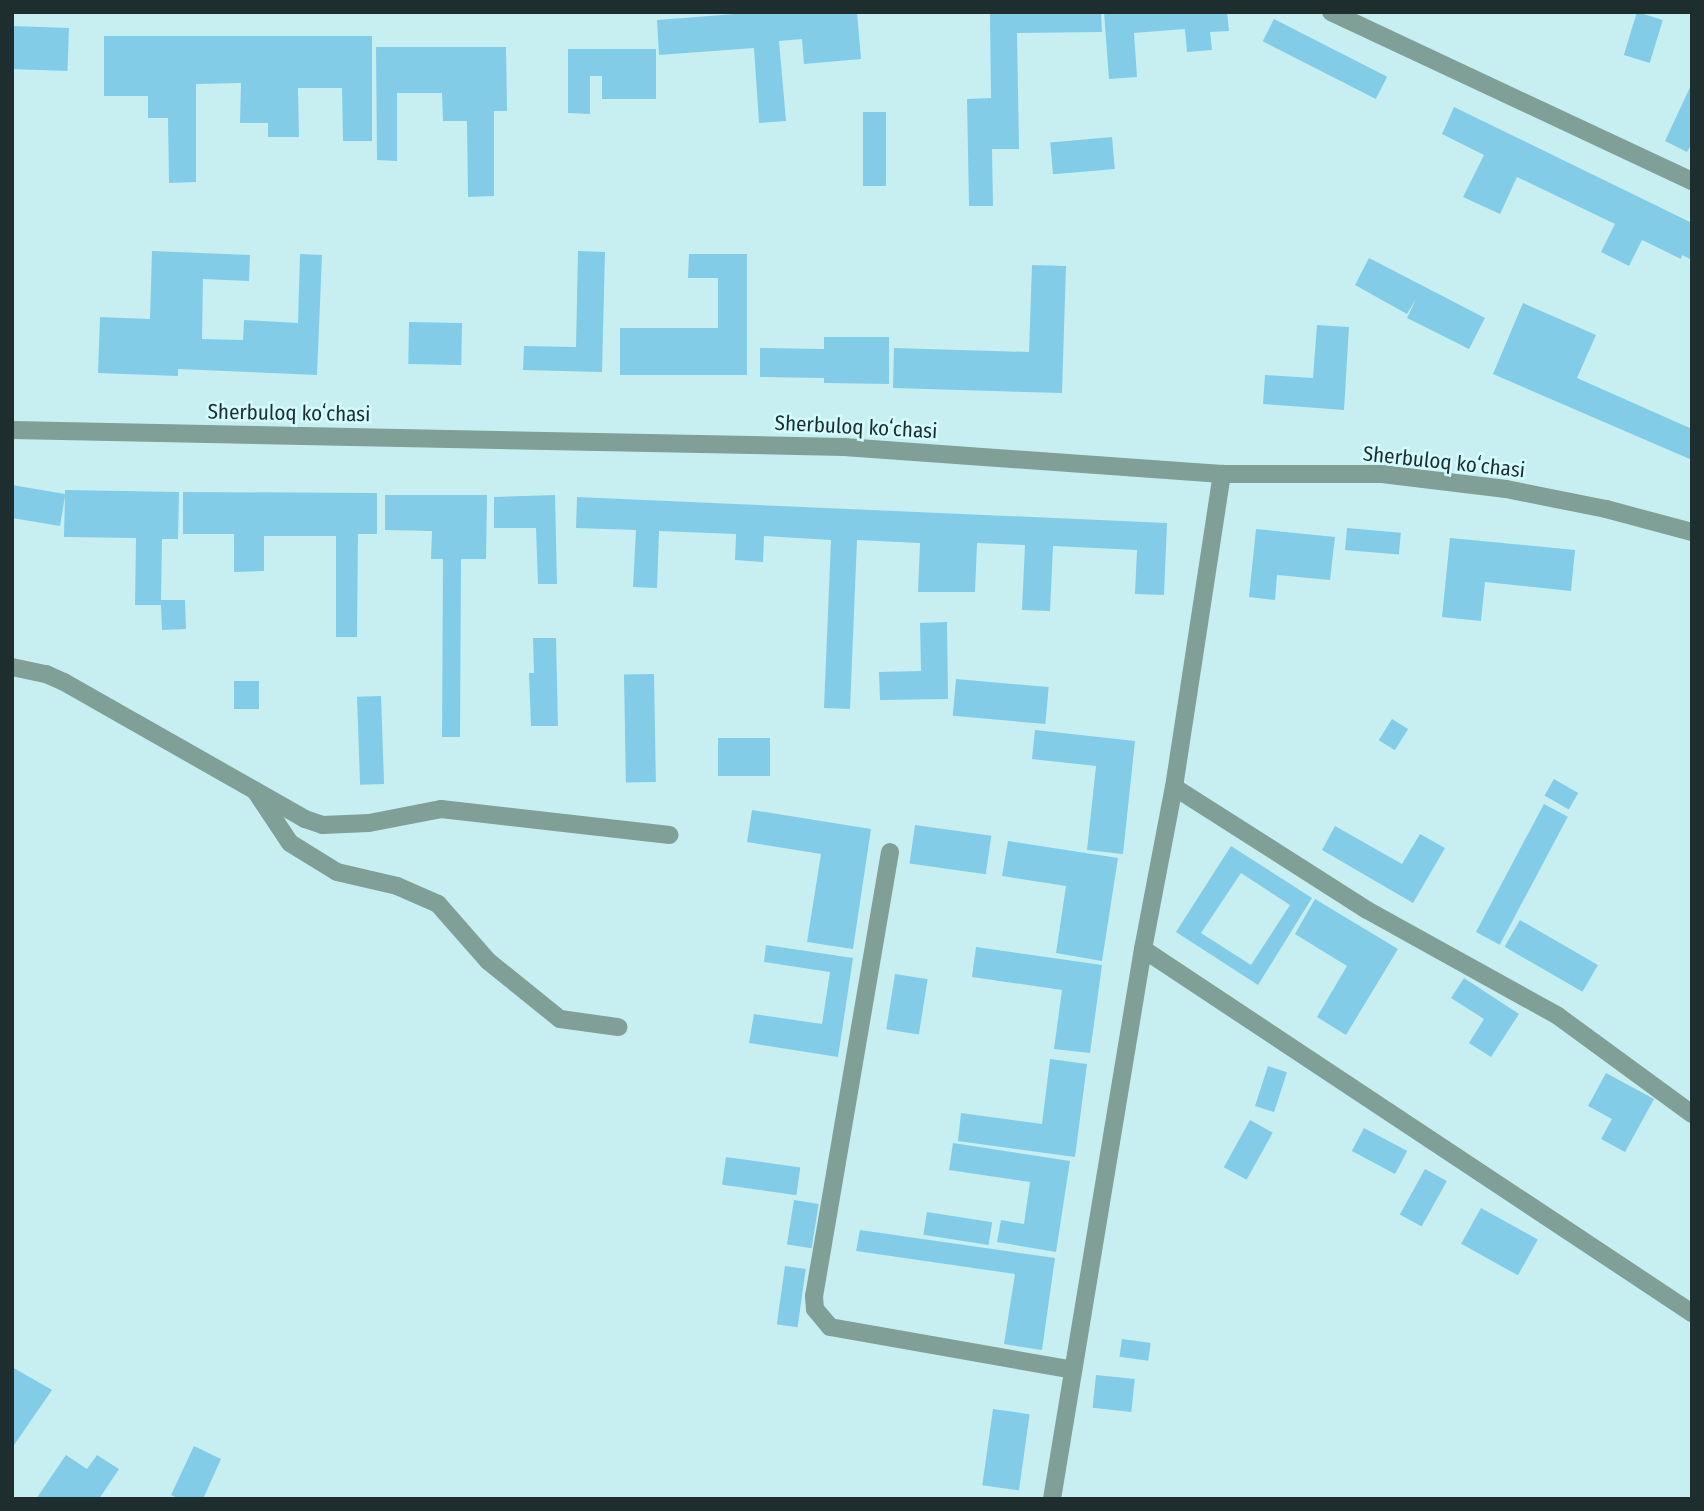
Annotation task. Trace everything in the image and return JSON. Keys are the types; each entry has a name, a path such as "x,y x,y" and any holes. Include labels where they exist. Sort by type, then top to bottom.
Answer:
{"street":[{"path":"1331,12 1692,181"},
{"name":"Sherbuloq koʻchasi","path":"12,430 844,447 1222,474 1382,474 1506,489 1692,532"},
{"path":"1052,1499 1143,949 1174,787 1222,474"},
{"path":"12,667 46,674 98,700 304,820 322,825 369,823 441,809 670,835"},
{"path":"1174,787 1367,910 1558,1016 1692,1114"},
{"path":"256,792 290,843 337,872 397,886 438,904 488,961 560,1019 618,1027"},
{"path":"890,852 814,1296 815,1309 830,1327 1073,1370"},
{"path":"1143,949 1692,1313"}],"building":[{"path":"761,12 857,12 861,59 804,64 802,39 779,41 786,121 759,123 754,48 659,55 657,20"},
{"path":"990,12 1101,12 1102,32 1017,33 1019,149 992,149 993,206 969,206 967,99 991,98"},
{"path":"1104,12 1227,12 1229,31 1210,32 1212,50 1187,52 1185,29 1134,33 1137,77 1109,79"},
{"path":"1637,12 1663,20 1650,63 1624,55"},
{"path":"1274,19 1387,77 1376,99 1263,41"},
{"path":"12,26 69,28 67,71 12,69"},
{"path":"104,36 372,36 372,141 343,141 342,88 298,88 299,137 268,137 268,123 240,123 241,83 196,84 196,182 169,183 168,118 148,118 148,96 104,96"},
{"path":"376,47 506,47 507,111 494,111 494,196 468,197 467,121 443,121 442,93 397,93 397,161 377,160"},
{"path":"568,49 656,49 656,99 602,99 602,76 590,76 590,114 568,113"},
{"path":"1692,83 1692,143 1687,152 1665,141"},
{"path":"1454,107 1692,223 1692,260 1682,255 1681,259 1642,240 1629,266 1601,252 1615,224 1517,177 1500,214 1463,197 1484,155 1442,134"},
{"path":"863,112 886,112 886,186 863,186"},
{"path":"1112,137 1115,169 1053,174 1050,142"},
{"path":"152,251 250,255 249,281 203,279 202,339 243,340 244,320 298,323 300,254 322,255 317,375 178,369 178,376 98,373 100,317 150,319"},
{"path":"578,251 605,252 602,372 523,370 524,346 576,347"},
{"path":"689,254 747,254 747,375 620,375 620,328 718,328 718,278 688,278"},
{"path":"1369,258 1485,318 1469,349 1407,318 1416,299 1407,314 1355,285"},
{"path":"1032,265 1066,266 1062,393 893,388 894,348 1029,352"},
{"path":"1523,303 1596,335 1577,378 1692,429 1692,460 1493,374"},
{"path":"409,322 462,323 461,365 408,364"},
{"path":"1317,325 1349,327 1344,410 1263,404 1265,375 1313,378"},
{"path":"824,337 889,337 889,384 824,383 824,378 760,377 760,348 824,349"},
{"path":"12,485 65,494 65,490 179,492 178,539 162,539 161,600 185,600 186,629 162,630 161,605 135,605 136,538 64,537 65,496 60,526 12,518"},
{"path":"183,492 377,493 377,534 358,534 357,637 336,637 336,536 264,536 264,571 234,572 234,534 183,534"},
{"path":"385,495 487,495 486,559 461,559 460,737 442,737 443,559 431,559 432,531 385,530"},
{"path":"555,495 557,584 538,584 536,528 494,528 494,497"},
{"path":"577,497 1167,523 1164,595 1135,594 1137,550 1053,546 1050,611 1022,610 1025,545 977,543 975,592 918,592 920,543 857,540 850,709 824,708 831,540 764,536 763,562 735,560 736,534 659,531 657,588 633,587 636,530 576,528"},
{"path":"1347,528 1401,533 1399,555 1345,550"},
{"path":"1256,529 1335,537 1330,580 1277,575 1275,600 1249,597"},
{"path":"1450,538 1575,550 1571,591 1485,582 1481,621 1442,617"},
{"path":"947,622 948,699 880,700 879,672 921,671 920,623"},
{"path":"533,638 556,638 558,726 531,726 529,673 534,673"},
{"path":"654,674 656,782 626,783 624,675"},
{"path":"956,679 1049,687 1045,724 953,716"},
{"path":"234,681 259,681 259,709 234,709"},
{"path":"381,696 384,784 360,785 357,697"},
{"path":"1392,719 1408,729 1395,750 1379,740"},
{"path":"1035,730 1135,741 1123,854 1087,850 1096,766 1032,759"},
{"path":"718,738 770,738 770,776 718,776"},
{"path":"1554,779 1578,793 1569,809 1544,795"},
{"path":"1544,804 1568,817 1500,945 1476,932"},
{"path":"752,810 871,829 853,949 807,942 821,854 747,842"},
{"path":"915,825 991,836 986,874 910,864"},
{"path":"1335,826 1402,864 1420,834 1445,848 1413,903 1322,850"},
{"path":"1008,841 1118,858 1102,961 1056,953 1066,886 1002,876"},
{"path":"1231,846 1312,898 1258,985 1176,932","holes":["1241,873 1290,905 1251,965 1201,933"]},
{"path":"1315,899 1398,949 1346,1035 1317,1017 1347,966 1295,934"},
{"path":"1520,920 1598,965 1582,992 1504,947"},
{"path":"766,945 853,958 838,1057 749,1043 754,1014 822,1024 830,972 764,962"},
{"path":"976,947 1102,965 1090,1053 1054,1049 1062,990 972,977"},
{"path":"895,974 928,979 919,1034 886,1029"},
{"path":"1464,978 1519,1014 1491,1057 1469,1043 1484,1019 1451,998"},
{"path":"1050,1059 1087,1064 1075,1157 958,1141 961,1113 1042,1124"},
{"path":"1268,1066 1287,1072 1274,1112 1255,1106"},
{"path":"1606,1073 1654,1099 1625,1152 1601,1139 1612,1119 1588,1106"},
{"path":"1250,1120 1273,1133 1247,1180 1224,1167"},
{"path":"1364,1128 1407,1151 1395,1174 1352,1151"},
{"path":"953,1143 1070,1161 1056,1252 997,1242 1001,1220 1024,1224 1030,1182 949,1170"},
{"path":"726,1157 800,1167 796,1195 722,1185"},
{"path":"1425,1169 1447,1181 1422,1227 1400,1214"},
{"path":"794,1200 819,1204 812,1248 787,1244"},
{"path":"1481,1208 1538,1240 1518,1275 1461,1244"},
{"path":"927,1212 992,1222 989,1245 923,1235"},
{"path":"860,1230 1055,1258 1042,1350 1004,1344 1015,1274 856,1251"},
{"path":"785,1266 806,1269 798,1327 777,1324"},
{"path":"1122,1339 1151,1343 1148,1361 1119,1357"},
{"path":"12,1367 52,1390 12,1448"},
{"path":"1096,1375 1135,1379 1131,1412 1093,1408"},
{"path":"993,1409 1030,1414 1019,1490 982,1485"},
{"path":"194,1446 221,1459 203,1499 179,1499 171,1495"},
{"path":"66,1455 87,1469 97,1455 119,1469 99,1499 36,1499"}]}
